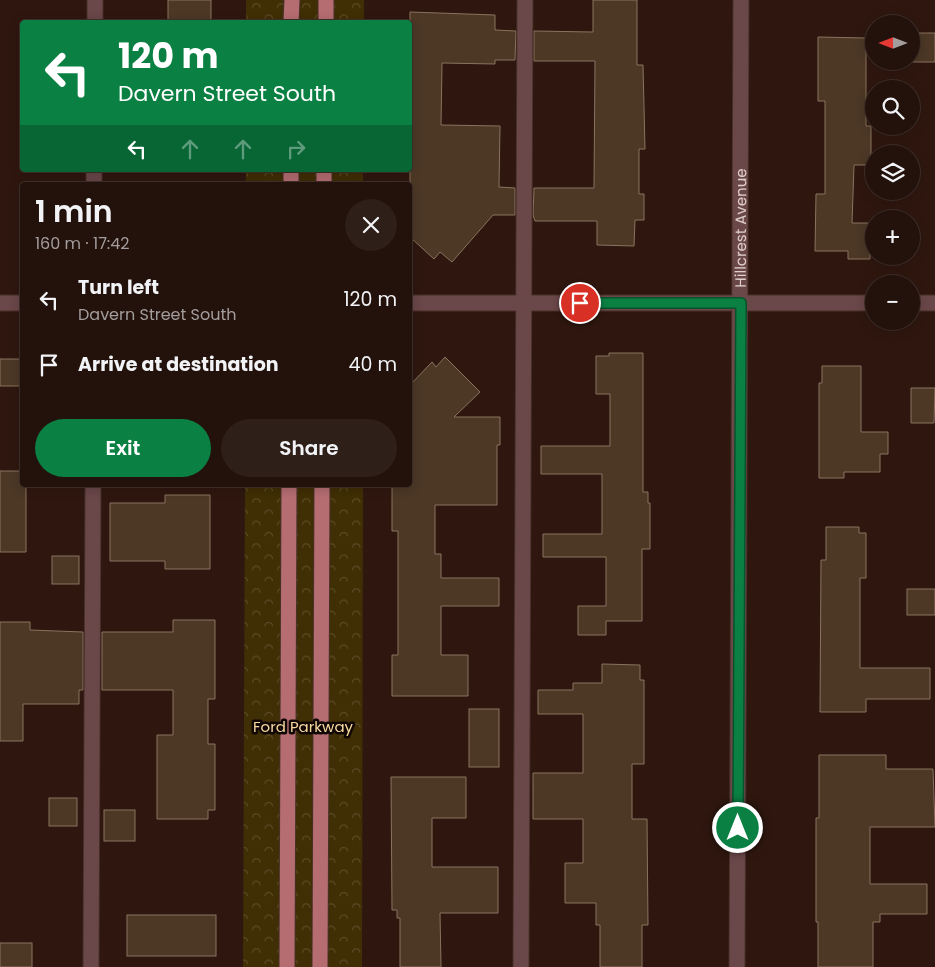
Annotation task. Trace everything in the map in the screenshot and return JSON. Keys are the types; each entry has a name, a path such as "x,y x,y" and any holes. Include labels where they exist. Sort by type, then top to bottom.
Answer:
{"main road":[{"path":"291,20 292,0"},
{"path":"326,0 326,20"},
{"path":"287,967 289,487"},
{"path":"320,967 322,487"}],"street":[{"path":"95,0 95,20"},
{"path":"521,967 525,0"},
{"name":"Hillcrest Avenue","path":"737,967 741,0"},
{"path":"0,303 20,303"},
{"path":"412,303 865,303"},
{"path":"920,303 935,303"},
{"path":"91,967 93,487"}],"green space":[{"path":"246,0 364,0 364,20 246,20"},
{"path":"246,172 363,172 363,182 246,182"},
{"name":"Ford Parkway","path":"245,487 363,487 362,967 243,967"}],"building":[{"path":"168,0 211,0 211,20 168,20"},
{"path":"593,0 637,0 637,65 643,65 645,149 639,149 639,194 644,194 644,220 635,220 634,246 597,245 597,221 535,221 533,215 534,188 594,188 595,61 534,61 534,31 593,32"},
{"path":"410,12 495,15 495,30 516,31 515,60 495,60 495,64 442,63 441,125 500,126 499,187 515,188 515,215 493,215 452,262 440,252 434,259 412,239 412,182 410,182 410,172 412,172 412,20 410,20"},
{"path":"920,33 935,33 935,62 920,62"},
{"path":"818,37 865,38 865,135 871,135 871,145 865,145 865,165 854,165 852,223 865,223 865,259 848,259 848,251 815,251 816,194 825,194 825,101 818,101"},
{"path":"609,353 643,353 643,492 648,492 648,503 650,503 650,549 642,549 642,621 606,621 606,635 578,635 578,606 606,606 606,557 543,557 543,534 602,534 602,474 541,474 541,446 610,446 610,394 596,394 596,356 609,356"},
{"path":"445,357 480,392 454,417 500,417 500,445 497,445 497,505 435,505 435,554 441,554 441,578 499,578 499,606 441,606 441,655 468,655 468,696 392,696 392,655 398,655 398,531 392,531 392,487 412,487 412,383 432,362 436,367"},
{"path":"0,359 20,359 20,386 0,386"},
{"path":"822,366 861,366 861,432 888,432 888,454 880,454 880,472 844,472 844,478 819,478 819,383 822,383"},
{"path":"911,388 935,388 934,423 911,423"},
{"path":"0,471 20,471 20,487 26,487 26,552 0,552"},
{"path":"165,495 210,495 210,569 165,569 165,561 110,561 110,503 165,503"},
{"path":"826,527 859,527 859,533 866,533 866,578 860,578 860,668 930,668 930,699 866,699 866,712 820,712 821,560 826,560"},
{"path":"52,556 79,556 79,584 52,584"},
{"path":"907,589 935,589 935,615 907,615"},
{"path":"173,620 215,620 215,699 208,699 208,744 215,744 215,810 208,810 208,819 157,819 157,735 173,735 173,690 102,690 102,632 173,632"},
{"path":"0,622 30,622 30,630 83,632 83,690 79,690 79,704 23,704 23,741 0,741"},
{"path":"602,664 640,665 640,680 644,680 644,764 632,764 632,819 647,819 648,925 642,925 642,967 600,967 600,925 596,925 596,903 565,903 565,863 583,863 583,819 533,819 533,773 583,773 583,714 538,714 538,690 573,690 573,683 602,683"},
{"path":"469,709 499,709 499,767 469,767"},
{"path":"819,755 886,755 886,769 933,769 935,827 870,827 870,884 927,884 927,914 880,914 880,922 873,922 873,967 818,967 816,818 819,818"},
{"path":"391,777 466,777 466,818 432,818 432,867 498,867 498,913 440,913 441,967 400,967 400,918 397,918 397,910 392,910"},
{"path":"49,798 77,798 77,826 49,826"},
{"path":"104,810 135,810 135,841 104,841"},
{"path":"127,915 216,915 216,956 127,956"},
{"path":"0,943 32,943 32,967 0,967"}],"route":[{"path":"580,303 741,303 738,828"}]}
